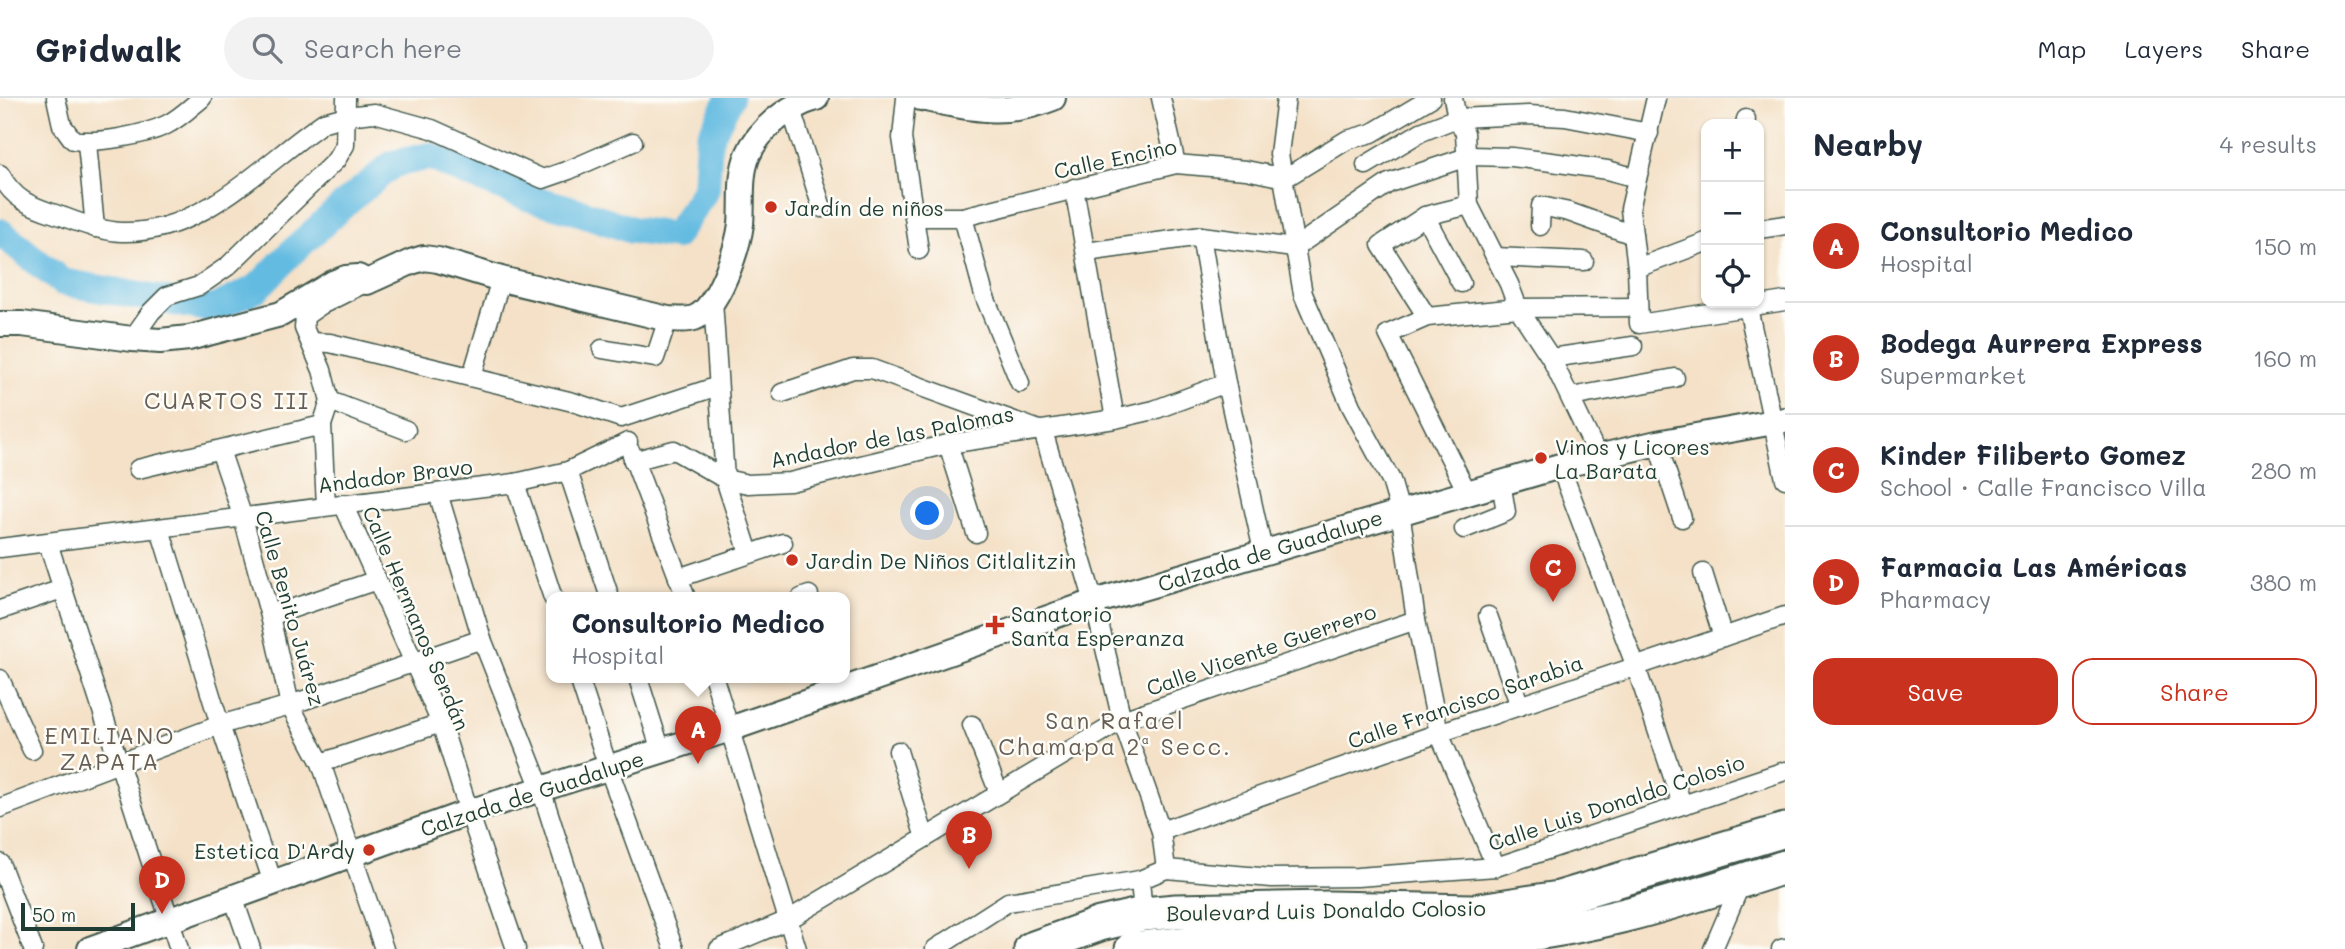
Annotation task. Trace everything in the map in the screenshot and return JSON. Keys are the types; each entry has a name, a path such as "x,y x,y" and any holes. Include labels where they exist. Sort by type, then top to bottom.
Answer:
{"highway":[{"name":"Boulevard Luis Donaldo Colosio","path":"1031,949 1100,923 1143,914 1329,908 1473,911 1559,898 1785,830"},
{"name":"Boulevard Luis Donaldo Colosio","path":"1132,949 1181,943 1282,944 1477,939 1563,929 1687,898 1785,867"}],"street":[{"path":"56,98 62,125 73,140 87,143 128,136 167,125 202,98"},
{"path":"335,505 322,425 330,401 322,370 304,328 305,316 367,282 424,258 668,319 695,318 705,312 713,300 732,261 739,239 743,170 748,156 762,133 791,109 816,98"},
{"path":"905,98 902,138 919,250"},
{"path":"921,98 997,111 1034,106 1053,98"},
{"path":"1161,98 1176,164"},
{"path":"1286,98 1279,154 1303,294 1351,406 1391,480 1439,733 1496,867"},
{"path":"1284,178 1347,140 1372,133 1431,98"},
{"path":"1453,98 1457,118 1465,132 1469,205 1518,308 1551,358 1598,456"},
{"path":"1638,315 1637,268 1630,209 1656,98"},
{"path":"132,339 150,312 167,296 199,286 228,266 336,160 345,145 346,107"},
{"path":"0,174 16,197 36,208 95,228 120,232 153,230 183,220 216,203 346,107 432,129 543,178 569,170 633,142"},
{"path":"791,109 822,208"},
{"path":"1366,165 1421,132 1457,118 1528,115 1565,117 1649,132"},
{"path":"87,143 95,228"},
{"path":"1086,252 1201,236 1294,248 1389,183 1466,157 1512,157 1607,170 1637,178"},
{"name":"Calle Encino","path":"915,217 963,217 1176,164 1246,170 1284,178"},
{"path":"1074,188 1115,419"},
{"path":"1427,317 1381,246 1425,216 1469,205"},
{"path":"1541,226 1541,206 1569,212 1633,235"},
{"path":"1425,216 1461,283"},
{"path":"963,217 984,295 1020,383"},
{"path":"1764,228 1785,225"},
{"path":"1201,236 1226,383 1264,551"},
{"path":"1637,268 1701,244"},
{"path":"1495,257 1584,261"},
{"path":"0,324 22,324 132,339 160,341 189,338 281,314 346,278 358,277 367,282"},
{"path":"472,376 501,279"},
{"path":"713,300 725,479 749,553"},
{"path":"1764,303 1785,301"},
{"path":"1467,492 1388,334 1427,317 1518,308 1638,315 1707,308"},
{"path":"1748,308 1779,421 1785,479"},
{"path":"602,349 655,358 668,319"},
{"path":"311,342 472,376 573,402 621,418 718,386"},
{"path":"1551,358 1633,346"},
{"path":"782,393 853,369 872,369 1043,431 1094,603 1122,720 1161,831 1166,869 1140,880 1008,902 935,949"},
{"path":"1571,397 1675,378"},
{"name":"Andador de las Palomas","path":"633,461 674,450 725,479 748,484 790,482 948,444 1115,419 1154,410 1226,383"},
{"path":"330,401 406,430"},
{"path":"621,418 633,461 684,592"},
{"name":"Calzada de Guadalupe","path":"90,949 468,812 730,729 1094,603 1399,511 1560,466 1657,443 1779,421"},
{"path":"138,469 322,425"},
{"name":"Andador Bravo","path":"0,548 515,483 568,471 628,442"},
{"path":"1657,443 1682,518"},
{"path":"948,444 976,533"},
{"name":"Calle Benito Juárez","path":"219,450 243,518 270,616 289,705 321,763 384,949"},
{"path":"1560,466 1636,667 1682,804"},
{"path":"568,471 608,592"},
{"path":"1464,529 1506,512 1501,482"},
{"path":"515,483 551,592"},
{"path":"438,493 482,639 541,789 592,949"},
{"name":"Calle Hermanos Serdán","path":"335,505 377,580 441,723 468,812 516,949"},
{"path":"160,529 220,726 273,883"},
{"path":"48,543 178,949"},
{"path":"678,578 783,543"},
{"path":"1703,573 1723,637"},
{"path":"270,616 377,580"},
{"path":"0,610 62,589"},
{"path":"1488,616 1520,706"},
{"name":"Calle Francisco Sarabia","path":"1161,831 1785,616"},
{"name":"Calle Vicente Guerrero","path":"719,949 788,920 1122,720 1416,620"},
{"path":"0,808 220,726 482,639"},
{"path":"581,683 674,949"},
{"path":"640,683 662,751"},
{"path":"716,683 797,949"},
{"path":"1,684 32,750"},
{"path":"321,763 441,723"},
{"path":"972,725 999,793"},
{"path":"898,751 925,838"},
{"name":"Calle Luis Donaldo Colosio","path":"1166,869 1272,878 1357,877 1496,867 1785,771"},
{"path":"0,863 33,949"},
{"path":"1140,880 1143,914"},
{"path":"1713,949 1742,881"},
{"path":"233,897 251,949"},
{"path":"1557,949 1589,923"}],"waterway":[{"path":"0,232 62,282 213,309 257,288 341,207 393,164 430,156 527,197 632,230 675,236 706,189 709,139 730,98"}],"place":[{"name":"Jardín de niños","path":"771,207"},
{"name":"Vinos y Licores La Barata","path":"1541,458"},
{"name":"Jardin De Niños Citlalitzin","path":"792,560"},
{"name":"Kinder Filiberto Gomez","path":"1553,602"},
{"name":"Sanatorio Santa Esperanza","path":"995,625"},
{"name":"Consultorio Medico","path":"698,764"},
{"name":"Estetica D'Ardy","path":"369,850"},
{"name":"Bodega Aurrera Express","path":"969,869"},
{"name":"Farmacia Las Américas","path":"162,914"}],"district":[{"name":"CUARTOS III","path":"227,400"},
{"name":"San Rafael Chamapa 2ª Secc.","path":"1115,733"},
{"name":"EMILIANO ZAPATA","path":"110,748"}]}
